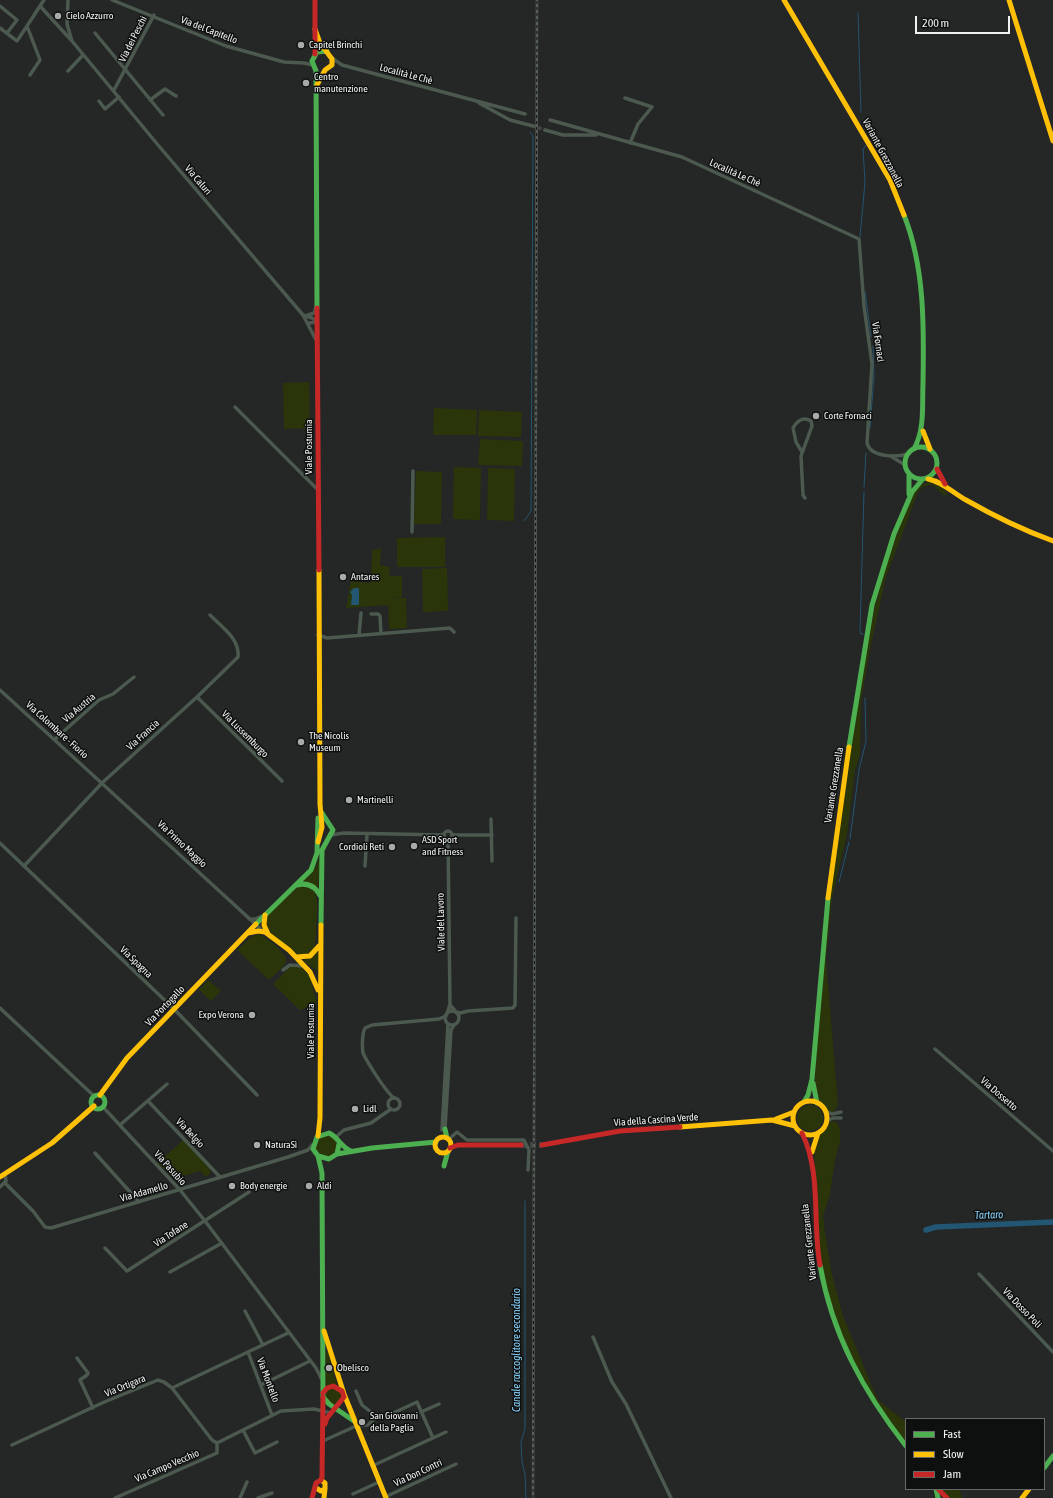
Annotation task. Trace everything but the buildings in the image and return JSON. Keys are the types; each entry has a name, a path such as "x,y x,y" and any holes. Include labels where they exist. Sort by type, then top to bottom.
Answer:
{"main road":[{"name":"Viale Postumia","path":"315,0 314,55 317,306 318,635 320,804 322,830 318,842"},
{"name":"Variante Grezzanella","path":"784,0 890,180 907,223 919,274 923,305 924,335 922,425 924,438 937,459 937,470 925,479 908,500"},
{"path":"1009,0 1053,141"},
{"path":"315,28 320,43 328,51 332,58"},
{"path":"314,55 320,50 328,51"},
{"name":"Viale Postumia","path":"315,91 332,62 332,58"},
{"path":"315,66 327,69"},
{"name":"Variante Grezzanella","path":"908,454 914,449 919,440 922,425"},
{"path":"914,449 921,447 930,449"},
{"path":"905,466 908,454"},
{"name":"Variante Grezzanella","path":"794,1112 798,1106 804,1102 808,1095 812,1079 827,904 857,698 872,605 894,534 908,500 910,490 909,474 905,466"},
{"path":"937,470 947,487"},
{"path":"909,474 916,479 939,482 964,500 1037,535 1053,541"},
{"name":"Viale Postumia","path":"318,1136 320,1118 320,945 322,845 330,835 331,826 323,816 320,804"},
{"name":"Viale Postumia","path":"318,842 318,811 320,804"},
{"path":"330,835 324,835 322,830 326,824 331,826"},
{"path":"266,934 264,925 266,914 305,877 315,864 318,842"},
{"path":"296,885 304,883 311,885 317,890 321,898"},
{"name":"Via Portogallo","path":"100,1095 126,1058 266,914"},
{"path":"247,934 258,931 266,934"},
{"name":"Via Primo Maggio","path":"266,934 296,958"},
{"path":"296,958 310,957 315,954 320,945"},
{"path":"296,958 305,966 316,981 320,1005"},
{"name":"Variante Grezzanella","path":"812,1079 817,1102 825,1112"},
{"path":"100,1095 105,1101 103,1106 97,1108 94,1106 92,1100 94,1096 100,1095"},
{"path":"804,1102 817,1102"},
{"path":"0,1177 52,1143 94,1106"},
{"path":"772,1120 794,1112 793,1119 796,1126"},
{"path":"825,1112 826,1121"},
{"path":"320,1118 329,1133 337,1138 339,1144 345,1150 351,1151"},
{"path":"772,1120 796,1126"},
{"name":"Via della Cascina Verde","path":"542,1145 567,1142 613,1132 772,1120"},
{"name":"Variante Grezzanella","path":"811,1159 814,1142 818,1132 824,1126 826,1121"},
{"name":"Variante Grezzanella","path":"796,1126 808,1142 811,1159 822,1282 836,1327 849,1360 864,1388 885,1420 905,1445"},
{"path":"444,1130 448,1140 449,1150 444,1166 437,1147 444,1130"},
{"path":"802,1133 810,1134 818,1132"},
{"path":"321,1480 323,1441 323,1381 320,1370 322,1357 322,1173 318,1156 313,1149 313,1144 318,1136 329,1133"},
{"path":"440,1138 458,1145 521,1145"},
{"path":"337,1154 339,1144"},
{"path":"322,1173 329,1159 337,1154 351,1151 391,1146 425,1145 437,1147 446,1152 458,1145"},
{"path":"318,1156 329,1159"},
{"path":"322,1324 344,1394 372,1466 386,1497"},
{"path":"322,1357 325,1350 330,1352"},
{"path":"323,1395 327,1388 333,1386 340,1389 344,1394"},
{"path":"323,1430 326,1420 343,1399 344,1394"},
{"path":"323,1395 328,1403 346,1413 354,1421"},
{"path":"331,1413 346,1413"},
{"path":"1045,1467 1053,1456"},
{"path":"321,1480 316,1483 321,1489 324,1498"},
{"path":"312,1498 326,1484 321,1480"},
{"path":"938,1490 947,1498"},
{"path":"1022,1498 1028,1490"}],"street":[{"path":"0,28 17,41 44,0"},
{"name":"Via Caluri","path":"68,0 67,24 72,41"},
{"name":"Via del Capitello","path":"112,0 154,15 198,36 226,46 284,62 304,63 315,66"},
{"path":"0,6 17,20 7,33"},
{"name":"Via Caluri","path":"40,6 114,90 303,314 309,323 317,342"},
{"name":"Via dei Peschi","path":"114,90 154,15"},
{"path":"27,26 40,60 30,75"},
{"name":"Via dei Peschi","path":"95,33 163,115"},
{"path":"68,71 83,55"},
{"path":"304,63 314,55"},
{"name":"Località Le Chè","path":"332,58 342,65 525,114"},
{"name":"Località Le Chè","path":"327,69 342,65"},
{"path":"150,100 165,89 176,96"},
{"path":"99,101 105,109 119,97"},
{"name":"Località Le Chè","path":"465,98 510,120 533,126"},
{"path":"625,98 652,107 638,124 630,143"},
{"name":"Località Le Chè","path":"550,120 682,157 858,239"},
{"name":"Località Le Chè","path":"545,130 563,135 600,135"},
{"name":"Via Fornaci","path":"858,239 864,306 872,364 867,443 872,450 891,456 905,466"},
{"path":"308,316 314,313 317,306"},
{"name":"Via Caluri","path":"303,314 317,322"},
{"path":"309,323 317,322"},
{"path":"235,407 318,490"},
{"path":"802,452 796,442 793,428 802,419 808,419 812,422 812,426 802,452 803,495 805,498"},
{"name":"Via Fornaci","path":"891,456 908,454"},
{"path":"412,532 413,471"},
{"path":"359,635 361,613"},
{"path":"371,614 378,614 380,616 381,634"},
{"name":"Via Francia","path":"24,866 103,782 197,697 238,657 239,648 234,639 210,615"},
{"path":"318,635 327,638 450,628 454,632"},
{"name":"Via Austria","path":"55,739 99,700 113,694 134,677"},
{"name":"Via Colombare - Fiorio","path":"0,690 103,782"},
{"name":"Via Lussemburgo","path":"197,697 282,781"},
{"name":"Via Primo Maggio","path":"103,782 266,934"},
{"path":"491,819 492,860"},
{"path":"331,826 344,833"},
{"path":"330,835 344,833 444,835 448,831 452,835 492,835"},
{"path":"365,866 367,834"},
{"path":"444,835 448,839 452,835"},
{"name":"Viale del Lavoro","path":"447,1015 450,1004 448,839"},
{"name":"Via Spagna","path":"0,843 174,1010 257,1095"},
{"path":"247,934 250,927 248,918 258,918 266,914"},
{"path":"390,1108 395,1110 399,1105 398,1100 388,1092 363,1052 363,1031 372,1024 439,1019 451,1012 513,1008 515,1005 516,918"},
{"path":"283,970 295,964 305,966"},
{"path":"450,1004 459,1018"},
{"path":"0,1008 94,1096"},
{"path":"444,1130 451,1030 454,1025 458,1023 459,1018 464,1012"},
{"path":"444,1130 447,1015"},
{"path":"439,1019 454,1025"},
{"name":"Via Dossetto","path":"935,1049 1053,1151"},
{"path":"120,1125 167,1084"},
{"path":"388,1092 390,1108"},
{"path":"389,1100 394,1098"},
{"name":"Via Belgio","path":"148,1101 220,1177"},
{"name":"Via Pasubio","path":"103,1106 180,1190 222,1243 288,1333 310,1361 320,1370"},
{"path":"337,1138 337,1136 344,1130 371,1123 390,1108"},
{"path":"825,1112 832,1114 841,1112"},
{"path":"826,1121 833,1118 841,1118"},
{"path":"448,1140 457,1132 468,1140 524,1140 529,1150 528,1170"},
{"name":"Via Adamello","path":"5,1183 33,1211 45,1227 48,1228 304,1152 313,1144"},
{"path":"304,1152 312,1152 318,1156"},
{"path":"95,1153 139,1202"},
{"path":"0,1186 5,1183 5,1174"},
{"name":"Via Tofane","path":"105,1248 127,1271 249,1192"},
{"path":"170,1272 222,1243"},
{"name":"Via Dosso Poli","path":"979,1274 1053,1352"},
{"path":"245,1311 263,1345"},
{"path":"288,1333 172,1388 212,1440 217,1443 281,1411 317,1409 323,1412 331,1413"},
{"path":"593,1337 612,1382 626,1404 671,1498"},
{"name":"Via Montello","path":"248,1352 272,1415"},
{"path":"77,1358 88,1373 80,1380 92,1408"},
{"path":"261,1385 310,1361"},
{"name":"Via Ortigara","path":"12,1445 92,1408 158,1380 164,1382 172,1388"},
{"path":"323,1441 356,1426 368,1425 375,1418 372,1413 362,1405 356,1391"},
{"path":"389,1416 417,1402 433,1438"},
{"path":"421,1412 440,1404"},
{"path":"243,1430 255,1453 278,1442"},
{"path":"372,1466 446,1432"},
{"name":"Via Campo Vecchio","path":"115,1498 217,1453 217,1443"},
{"name":"Via Don Contri","path":"386,1497 456,1464"},
{"path":"240,1498 247,1482"},
{"path":"353,1494 379,1482"},
{"path":"258,1498 272,1493"}],"green space":[{"path":"309,382 310,428 284,429 283,383"},
{"path":"434,408 477,410 476,435 433,435"},
{"path":"479,410 522,412 521,437 478,436"},
{"path":"480,439 523,441 522,466 478,465"},
{"path":"454,467 481,468 480,520 453,519"},
{"path":"488,468 515,469 514,521 487,520"},
{"path":"416,471 442,472 441,524 414,524"},
{"path":"928,482 940,486 949,495 943,495 934,486 929,485 923,487 918,492 886,577 871,645 861,701 860,754 855,770 847,834 832,898 826,959 838,1105 833,1113 823,1108 820,1103 816,1093 815,1076 822,967 836,844 858,700 871,625 880,585 897,533 911,498 918,488"},
{"path":"445,537 445,567 397,567 397,538"},
{"path":"381,548 380,565 390,567 389,576 402,576 402,597 392,598 406,598 407,628 389,629 388,599 388,605 346,608 351,581 371,583 372,550"},
{"path":"447,568 448,611 423,612 422,569"},
{"path":"318,860 320,860 318,889 303,882 316,867"},
{"path":"304,885 311,887 317,901 316,938 312,952 305,956 292,950 274,937 268,929 266,920 269,914 298,887"},
{"path":"258,934 276,946 286,958 286,962 283,967 269,980 237,950 250,938"},
{"path":"318,952 318,971 303,961"},
{"path":"291,966 301,967 310,977 317,1004 300,1010 273,984"},
{"path":"208,980 221,991 211,1001 199,990"},
{"path":"810,1105 819,1109 823,1118 819,1127 810,1131 801,1127 797,1118 801,1109"},
{"path":"828,1122 837,1122 840,1130 840,1141 835,1159 830,1194 823,1216 832,1274 843,1316 878,1400 905,1421 905,1443 884,1417 847,1353 833,1316 821,1265 814,1152 818,1135 826,1128"},
{"path":"326,1135 330,1136 336,1142 336,1150 330,1156 326,1157 322,1156 316,1150 315,1146 316,1142 322,1136"},
{"path":"183,1140 209,1168 211,1173 206,1177 200,1171 180,1177 185,1184 180,1185 158,1163"},
{"path":"326,1352 328,1352 337,1385 326,1385"},
{"path":"333,1388 340,1393 341,1396 336,1403 333,1404 326,1399 325,1396 330,1389"},
{"path":"940,1490 959,1490 962,1498 948,1498"}],"water":[{"path":"354,588 359,588 359,605 351,605 352,595 350,592"}],"waterway":[{"path":"858,13 861,112"},
{"path":"524,521 531,511 533,136 530,132"},
{"path":"860,237 865,182 863,149 866,145"},
{"path":"865,292 871,337"},
{"path":"870,428 874,376 873,346"},
{"path":"864,487 866,453"},
{"path":"863,634 861,634 860,631 864,492"},
{"path":"850,839 859,770 866,741 865,698"},
{"path":"839,882 849,842"},
{"name":"Canale raccoglitore secondario","path":"525,1201 525,1429 521,1442 526,1498"},
{"name":"Tartaro","path":"926,1230 936,1227 1053,1222"}],"tunnel":[{"path":"533,126 545,130"},
{"path":"521,1145 542,1145"}],"railway":[{"path":"533,1498 537,0"}],"traffic: fast":[{"path":"317,308 316,71 312,61 317,52 327,51"},
{"path":"904,215 911,235 920,277 923,320 922,417 920,434 914,449"},
{"path":"918,447 924,447 933,451 937,463 933,475 924,479 918,479 909,475 905,466 905,460 909,451 918,447"},
{"path":"909,474 909,494"},
{"path":"849,747 872,605 894,534 912,492 922,480"},
{"path":"321,925 322,850 333,830 322,813"},
{"path":"256,924 311,870 317,853 318,818"},
{"path":"297,885 305,884 311,886 317,890 321,897"},
{"path":"804,1102 808,1095 812,1079 828,898"},
{"path":"813,1083 817,1103"},
{"path":"98,1095 103,1097 105,1102 103,1107 98,1109 93,1107 91,1102 93,1097 98,1095"},
{"path":"445,1129 447,1138"},
{"path":"339,1144 337,1154 329,1159 318,1156 313,1149 317,1137 329,1133 351,1151"},
{"path":"337,1154 372,1148 436,1142"},
{"path":"444,1166 448,1151"},
{"path":"318,1156 322,1173 323,1397 329,1404 354,1421"},
{"path":"820,1265 832,1315 851,1361 876,1404 905,1445"},
{"path":"1045,1467 1053,1456"},
{"path":"936,1490 938,1498"}],"traffic: slow":[{"path":"784,0 890,180 904,215"},
{"path":"1009,0 1053,141"},
{"path":"315,29 320,43 332,59 332,65 325,70 317,85"},
{"path":"923,431 930,449"},
{"path":"928,479 943,485 966,500 998,517 1053,541"},
{"path":"318,842 322,827 320,804 319,570"},
{"path":"828,898 849,747"},
{"path":"265,915 264,925 268,934"},
{"path":"100,1095 127,1058 256,924"},
{"path":"318,1136 320,1118 321,925"},
{"path":"248,933 258,931 265,932 289,950 310,972 318,990"},
{"path":"296,957 310,956 319,946"},
{"path":"810,1101 822,1106 827,1118 822,1130 810,1135 798,1130 793,1118 798,1106 810,1101"},
{"path":"0,1177 52,1143 94,1106"},
{"path":"776,1119 794,1112"},
{"path":"680,1127 772,1120 795,1126"},
{"path":"812,1152 818,1133"},
{"path":"443,1137 450,1142 451,1145 446,1152 443,1153 436,1148 435,1145 440,1138 443,1137"},
{"path":"324,1331 344,1394 386,1498"},
{"path":"316,1488 321,1491 325,1489 325,1483 321,1480"},
{"path":"324,1498 325,1489"},
{"path":"1022,1498 1028,1490"}],"traffic: jam":[{"path":"315,0 315,54"},
{"path":"317,308 319,570"},
{"path":"937,469 945,484"},
{"path":"542,1145 620,1131 680,1127"},
{"path":"802,1133 812,1165 820,1265"},
{"path":"450,1148 458,1145 521,1145"},
{"path":"323,1393 327,1388 333,1386 342,1391 344,1397 327,1418 325,1424"},
{"path":"312,1498 316,1483 321,1480 322,1477 323,1397"},
{"path":"939,1490 947,1498"}],"place":[{"name":"Cielo Azzurro","path":"58,16"},
{"name":"Capitel Brinchi","path":"301,45"},
{"name":"Centro manutenzione","path":"306,83"},
{"name":"Corte Fornaci","path":"816,416"},
{"name":"Antares","path":"343,577"},
{"name":"The Nicolis Museum","path":"301,742"},
{"name":"Martinelli","path":"349,800"},
{"name":"ASD Sport and Fitness","path":"414,846"},
{"name":"Cordioli Reti","path":"392,847"},
{"name":"Expo Verona","path":"252,1015"},
{"name":"Lidl","path":"355,1109"},
{"name":"NaturaSì","path":"257,1145"},
{"name":"Body energie","path":"232,1186"},
{"name":"Aldi","path":"309,1186"},
{"name":"Obelisco","path":"329,1368"},
{"name":"San Giovanni della Paglia","path":"362,1422"}]}
